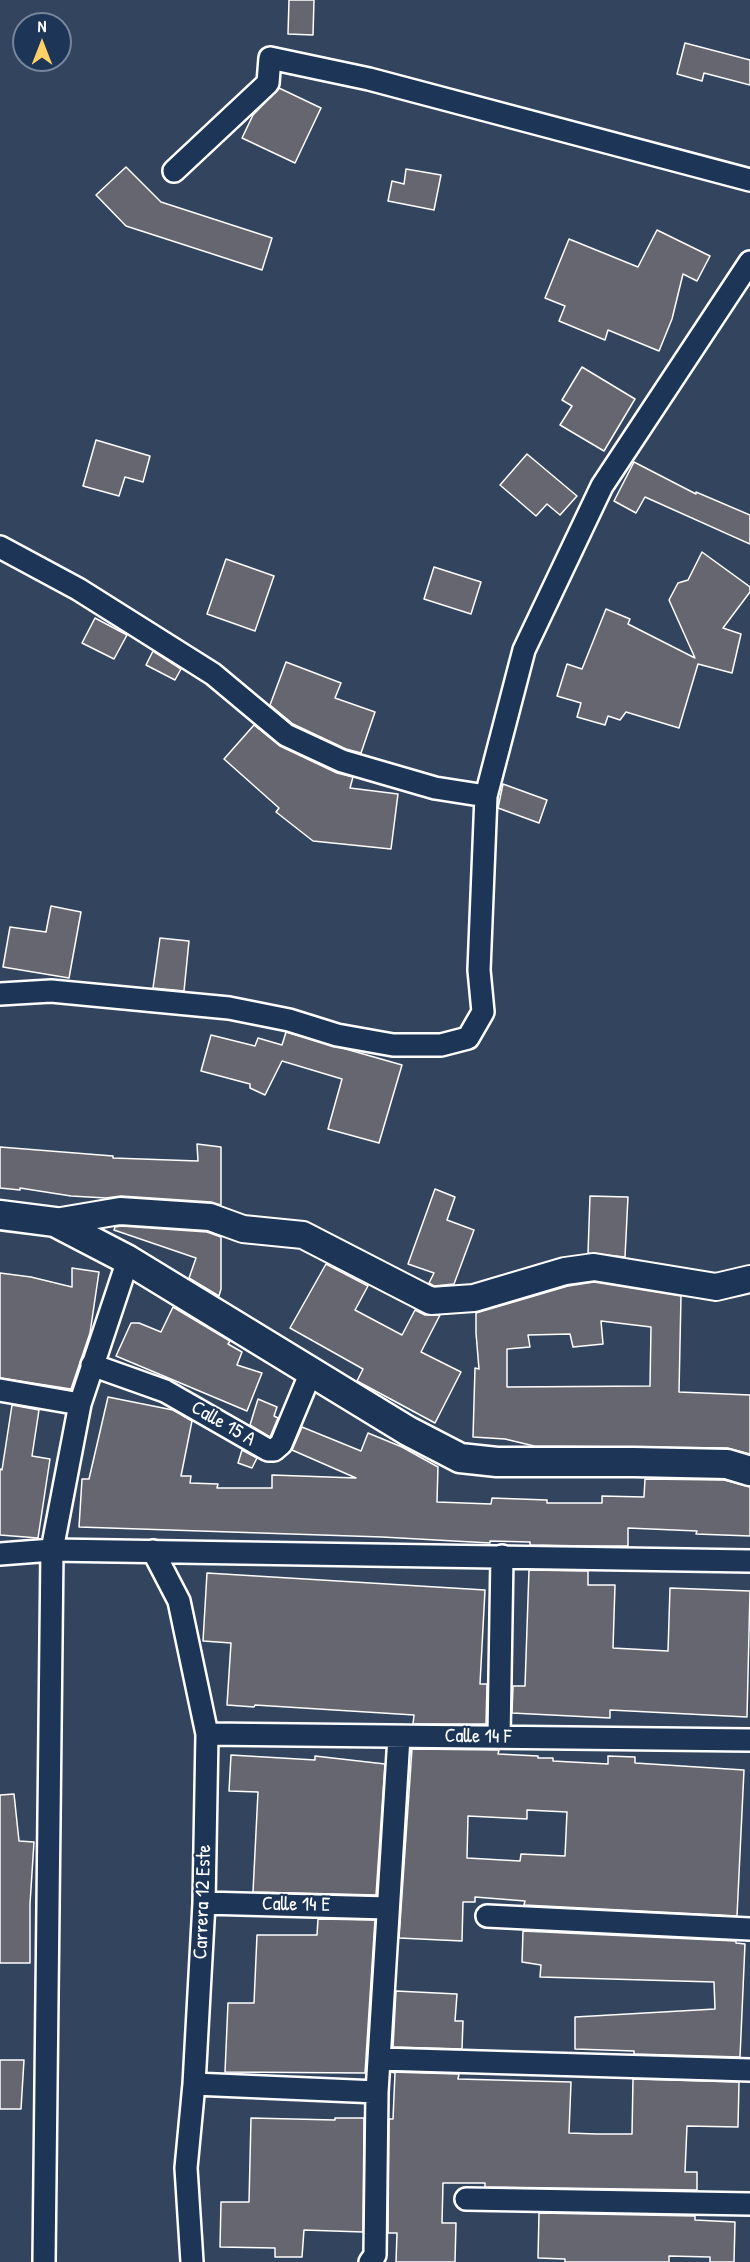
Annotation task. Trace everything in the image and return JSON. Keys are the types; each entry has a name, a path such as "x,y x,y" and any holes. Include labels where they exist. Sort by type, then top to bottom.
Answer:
{"main road":[{"path":"0,1215 55,1222 128,1260 408,1431 460,1458 497,1462 727,1464 750,1471"}],"street":[{"path":"174,171 268,83 270,58 369,79 750,180"},
{"path":"0,994 51,991 229,1008 289,1020 337,1035 393,1045 441,1044 468,1038 483,1012 479,970 486,796 524,650 602,486 750,262"},
{"path":"0,547 78,589 213,674 285,735 342,761 435,788 486,796"},
{"path":"55,1222 120,1211 210,1217 243,1229 303,1235 431,1301 474,1298 565,1271 594,1267 716,1287 750,1279"},
{"path":"44,2262 52,1550 80,1404 128,1260"},
{"name":"Calle 15 A","path":"92,1365 165,1390 268,1450 274,1450 281,1444 311,1372"},
{"path":"0,1390 80,1404"},
{"path":"0,1554 52,1550 750,1561"},
{"name":"Carrera 12 Este","path":"153,1551 179,1600 207,1734 204,1903 194,2084 186,2168 192,2262"},
{"path":"500,1737 502,1556"},
{"name":"Calle 14 F","path":"207,1734 750,1740"},
{"path":"370,2262 375,2255 377,2092 399,1737"},
{"name":"Calle 14 E","path":"204,1903 388,1908"},
{"path":"487,1916 750,1929"},
{"path":"380,2059 750,2070"},
{"path":"194,2084 377,2092"},
{"path":"466,2199 750,2204"}],"building":[{"path":"289,0 314,0 313,35 288,34"},
{"path":"685,43 750,60 750,85 704,73 702,81 677,74"},
{"path":"279,88 321,108 295,163 242,138 253,115"},
{"path":"126,167 161,202 272,238 262,270 126,226 96,195"},
{"path":"406,169 441,175 434,210 388,201 392,181 404,184"},
{"path":"657,230 710,256 697,281 683,274 672,319 659,351 608,330 605,340 559,321 565,306 545,298 569,239 638,267"},
{"path":"582,367 635,399 604,451 560,425 572,406 562,400"},
{"path":"96,440 150,456 143,482 125,477 119,496 83,486"},
{"path":"527,454 577,496 560,515 547,504 536,516 500,485"},
{"path":"634,462 696,494 696,492 750,515 750,544 645,497 636,513 614,501"},
{"path":"702,552 750,587 750,592 723,628 741,634 732,673 698,664 679,728 626,712 620,720 608,716 605,725 577,717 581,703 557,696 567,664 582,669 606,609 630,619 628,624 695,658 669,600 678,583 688,580"},
{"path":"226,559 274,576 255,631 207,614"},
{"path":"434,567 481,582 471,614 424,599"},
{"path":"95,618 127,635 114,659 82,643"},
{"path":"153,651 181,669 175,680 146,665"},
{"path":"286,662 341,683 335,698 375,712 361,753 346,749 293,724 270,705"},
{"path":"254,725 280,746 337,773 353,777 350,788 398,794 391,849 313,841 276,812 279,808 224,759"},
{"path":"503,784 547,800 539,823 498,808"},
{"path":"51,906 81,912 69,978 3,967 10,927 46,932"},
{"path":"160,938 189,941 184,991 153,988"},
{"path":"286,1032 402,1065 379,1143 328,1129 342,1079 282,1061 265,1095 250,1088 250,1084 201,1071 211,1035 255,1046 258,1038 282,1045"},
{"path":"197,1144 221,1147 221,1205 211,1202 121,1196 106,1198 71,1196 20,1188 20,1190 0,1188 0,1147 113,1156 113,1158 198,1161"},
{"path":"435,1189 455,1197 447,1220 474,1230 454,1284 434,1286 429,1283 434,1273 408,1264"},
{"path":"590,1196 628,1197 625,1257 588,1253"},
{"path":"115,1227 207,1232 221,1237 219,1296 189,1278 196,1258 114,1230"},
{"path":"326,1264 368,1286 355,1310 402,1335 415,1310 425,1315 440,1315 421,1352 461,1372 435,1423 357,1381 363,1369 290,1328"},
{"path":"72,1268 99,1272 90,1333 71,1389 0,1378 0,1273 31,1277 72,1287"},
{"path":"594,1282 681,1296 679,1392 750,1395 750,1454 727,1448 534,1446 505,1439 473,1437 475,1368 479,1369 476,1313 568,1286","holes":["601,1321 651,1327 650,1386 507,1387 507,1349 530,1347 528,1335 570,1334 573,1347 603,1344"]},
{"path":"173,1307 230,1341 228,1344 242,1352 237,1365 262,1373 247,1411 116,1356 131,1323 139,1323 161,1332"},
{"path":"108,1397 173,1410 192,1421 181,1476 191,1476 190,1483 218,1484 217,1488 272,1488 272,1475 356,1478 292,1450 302,1427 361,1451 368,1433 402,1447 438,1467 437,1502 491,1504 492,1498 547,1500 547,1503 602,1503 602,1496 644,1497 645,1479 724,1480 750,1487 750,1536 628,1528 628,1546 588,1546 530,1545 530,1542 490,1541 490,1543 79,1527 82,1479 89,1479"},
{"path":"258,1399 277,1407 274,1416 278,1418 270,1437 250,1425"},
{"path":"12,1405 39,1410 32,1456 50,1459 38,1538 0,1535 0,1469 2,1470"},
{"path":"242,1450 257,1458 252,1468 238,1463"},
{"path":"529,1570 588,1571 588,1585 615,1585 613,1648 668,1651 670,1588 750,1591 747,1717 610,1710 610,1718 512,1713 513,1686 525,1686"},
{"path":"207,1573 485,1590 480,1684 487,1684 486,1724 413,1724 414,1715 227,1705 231,1643 203,1641"},
{"path":"412,1749 499,1750 498,1754 538,1756 538,1758 553,1758 553,1761 608,1764 608,1756 635,1757 635,1763 744,1770 737,1916 524,1905 525,1901 475,1897 475,1902 463,1902 462,1941 399,1938","holes":["527,1810 567,1812 565,1856 521,1854 520,1861 467,1858 468,1816 527,1819"]},
{"path":"231,1755 315,1760 315,1756 385,1764 376,1895 253,1892 258,1792 229,1791"},
{"path":"14,1794 19,1841 34,1842 30,1904 30,1963 0,1963 0,1795"},
{"path":"318,1919 375,1920 365,2073 225,2072 228,2003 254,2003 257,1935 317,1935"},
{"path":"523,1931 736,1941 736,1943 745,1944 740,2057 634,2054 634,2051 575,2049 575,2017 715,2009 714,1982 540,1977 541,1965 522,1962"},
{"path":"396,1991 457,1994 455,2021 463,2021 462,2049 393,2047"},
{"path":"0,2060 24,2060 21,2109 0,2109"},
{"path":"391,2072 459,2074 458,2079 571,2082 569,2133 597,2134 632,2134 633,2079 739,2082 738,2127 687,2126 685,2172 697,2172 697,2190 485,2187 485,2183 443,2183 442,2223 456,2223 455,2262 396,2262 397,2233 388,2233 389,2119 393,2119 395,2073"},
{"path":"251,2118 335,2120 335,2118 364,2118 363,2232 304,2230 302,2257 275,2257 275,2248 220,2247 221,2202 249,2202"},
{"path":"539,2213 695,2216 695,2220 735,2222 734,2262 710,2262 710,2257 669,2256 669,2262 565,2262 565,2259 538,2258"}]}
